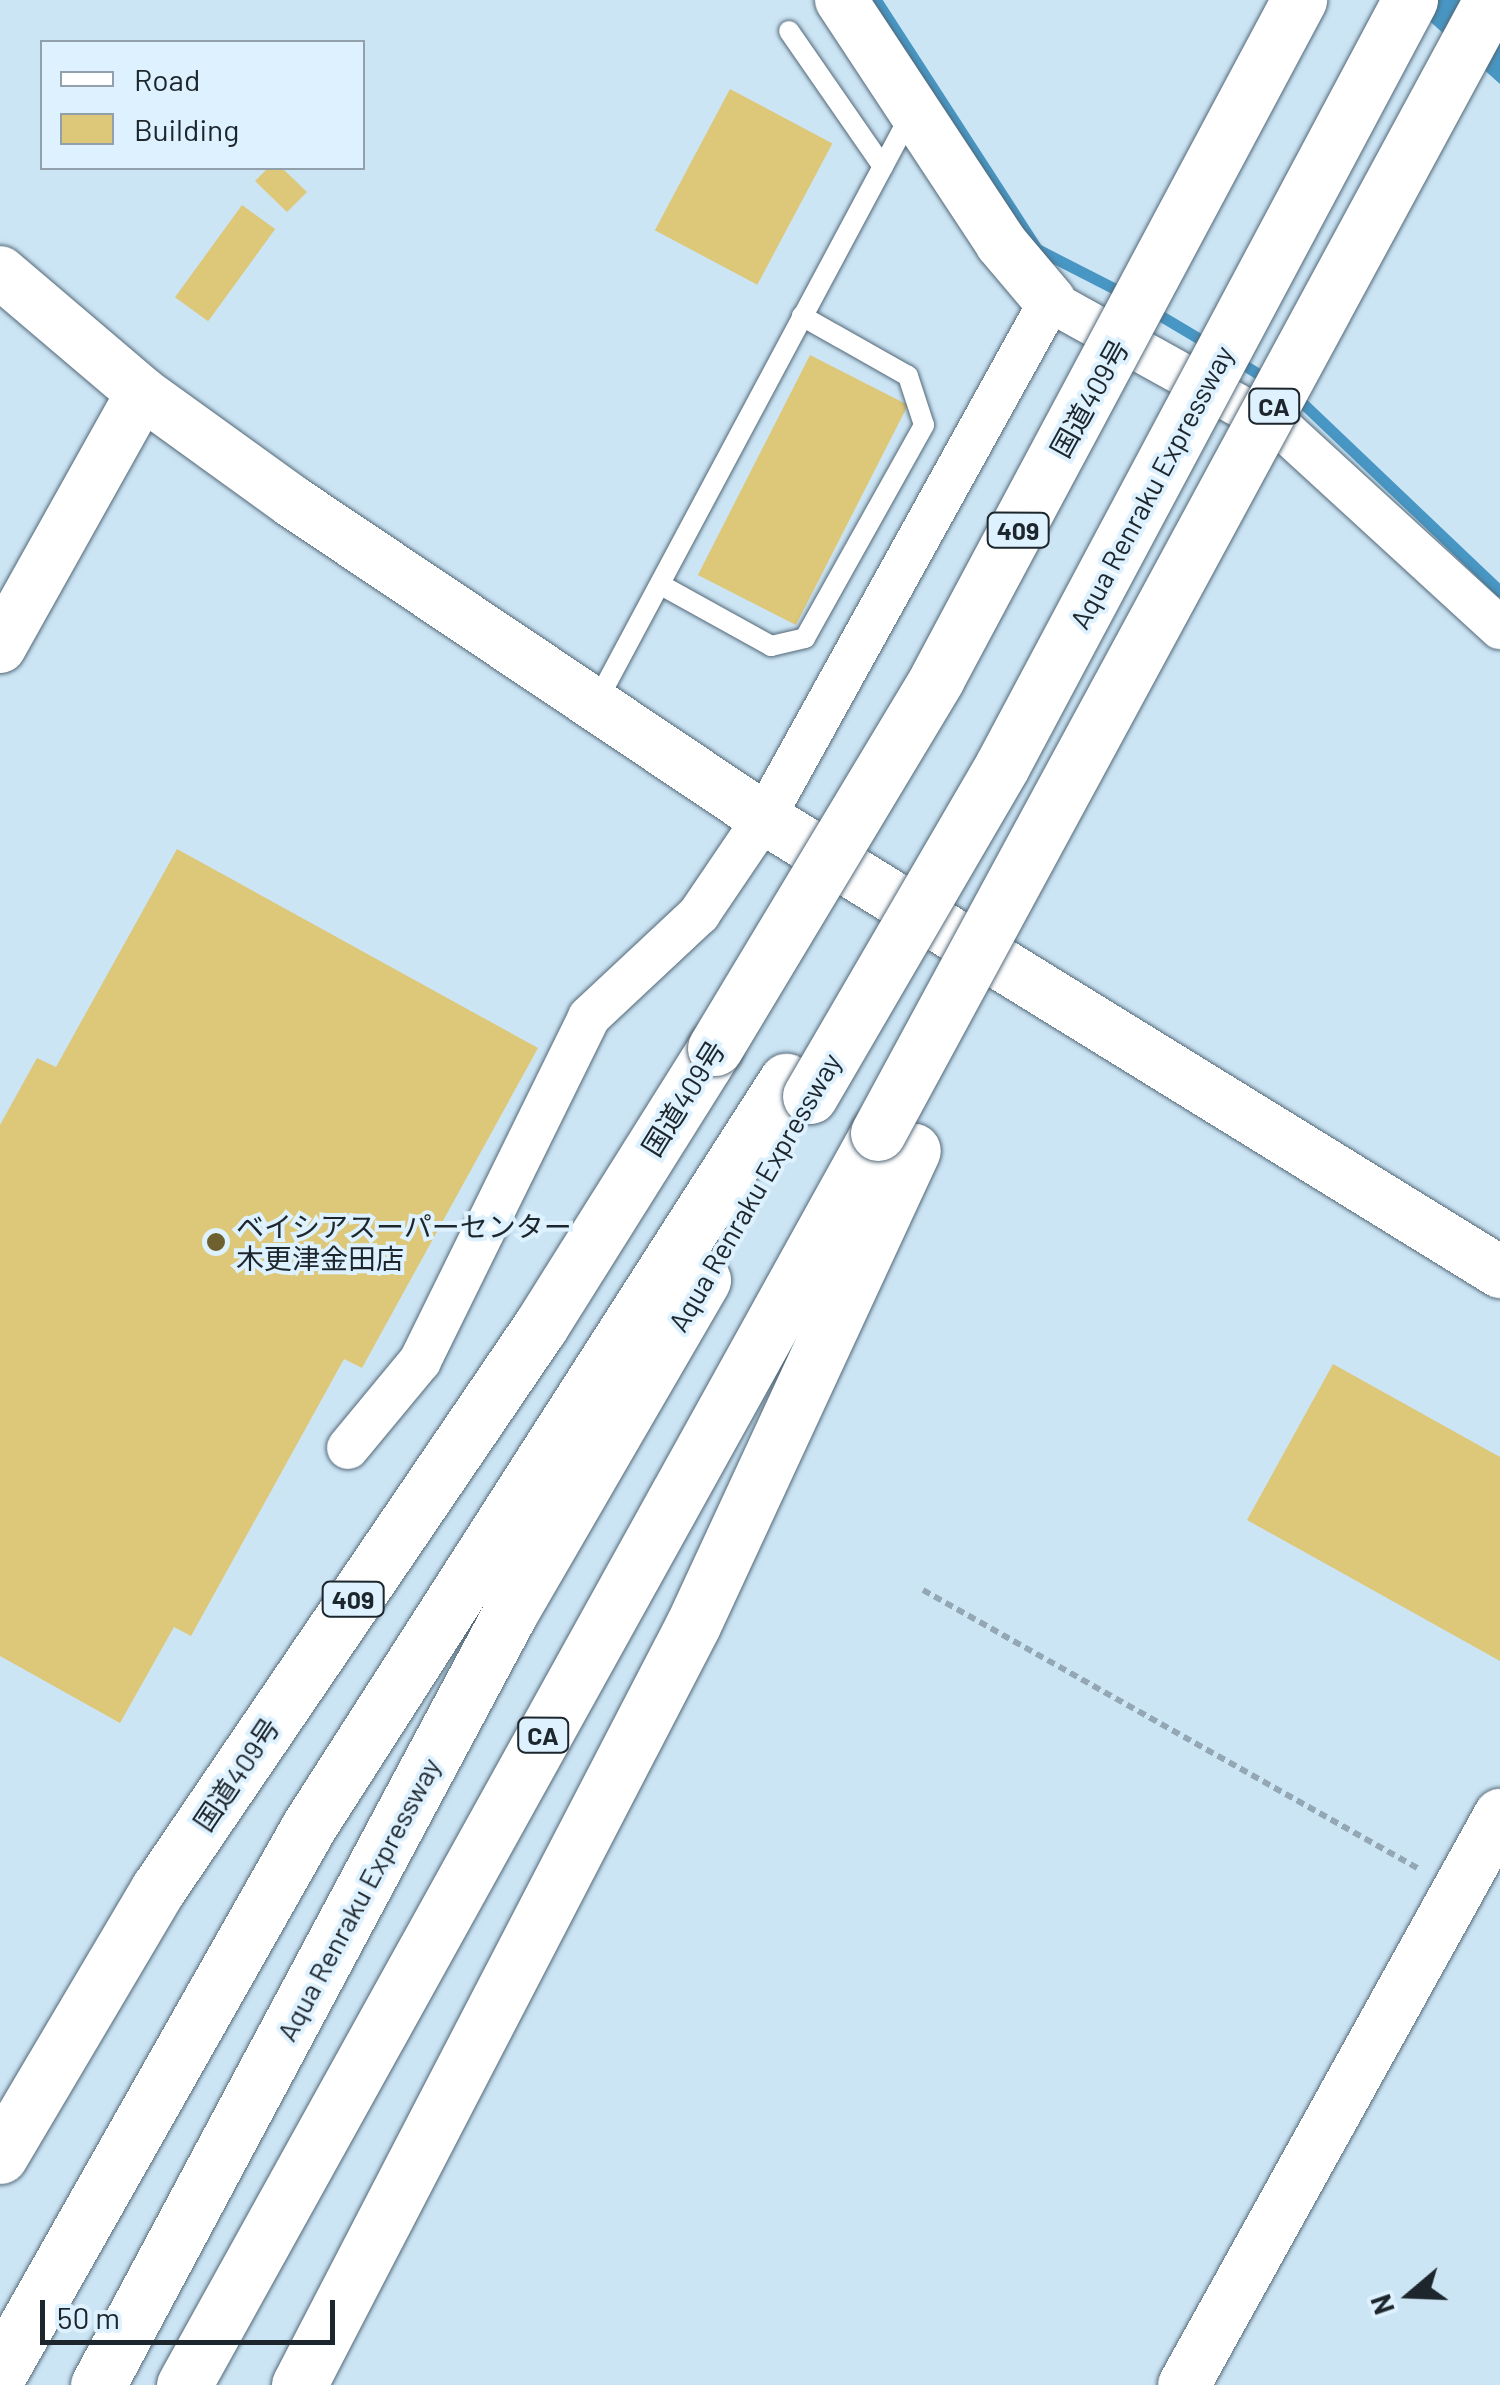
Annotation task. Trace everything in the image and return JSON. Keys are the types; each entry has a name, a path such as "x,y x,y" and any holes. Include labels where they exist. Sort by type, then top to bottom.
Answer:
{"highway":[{"name":"国道409号","path":"0,2156 158,1889 540,1327 937,678 1299,0"},
{"name":"Aqua Renraku Expressway","path":"98,2385 510,1613 798,1088 1002,766 1410,0"},
{"name":"CA","path":"197,2362 896,1142 984,1008 1058,812 1491,0"},
{"path":"0,2372 91,2220 309,1826 798,1088"},
{"path":"299,2385 693,1625 896,1142"}],"street":[{"path":"841,0 1001,244 1050,301 1284,430 1500,628"},
{"path":"0,272 142,393 764,818 1500,1272"},
{"path":"348,1448 420,1361 589,1017 699,914 764,818 1050,301"},
{"path":"0,647 142,393"},
{"path":"1184,2385 1500,1815"}],"lane":[{"path":"790,32 882,167"},
{"path":"596,703 914,109"},
{"path":"661,585 771,646 804,638 924,425 908,376 802,316"}],"path":[{"path":"923,1590 1458,1891"}],"water":[{"path":"1406,0 1500,0 1500,84"}],"building":[{"path":"730,89 832,143 757,285 655,230"},
{"path":"266,170 284,170 307,192 287,212 255,181"},
{"path":"242,205 275,229 208,321 175,297"},
{"path":"810,355 908,405 796,625 698,575"},
{"name":"ベイシアスーパーセンター 木更津金田店","path":"177,849 538,1048 362,1368 344,1359 191,1636 174,1627 120,1723 0,1656 0,1125 37,1058 56,1067"},
{"path":"1333,1364 1500,1457 1500,1661 1247,1520"}],"waterway":[{"path":"876,0 1037,249 1127,295"},
{"path":"1151,310 1208,344"},
{"path":"1233,358 1268,380"},
{"path":"1293,394 1500,591"}],"place":[{"name":"ベイシアスーパーセンター 木更津金田店","path":"216,1242"}]}
